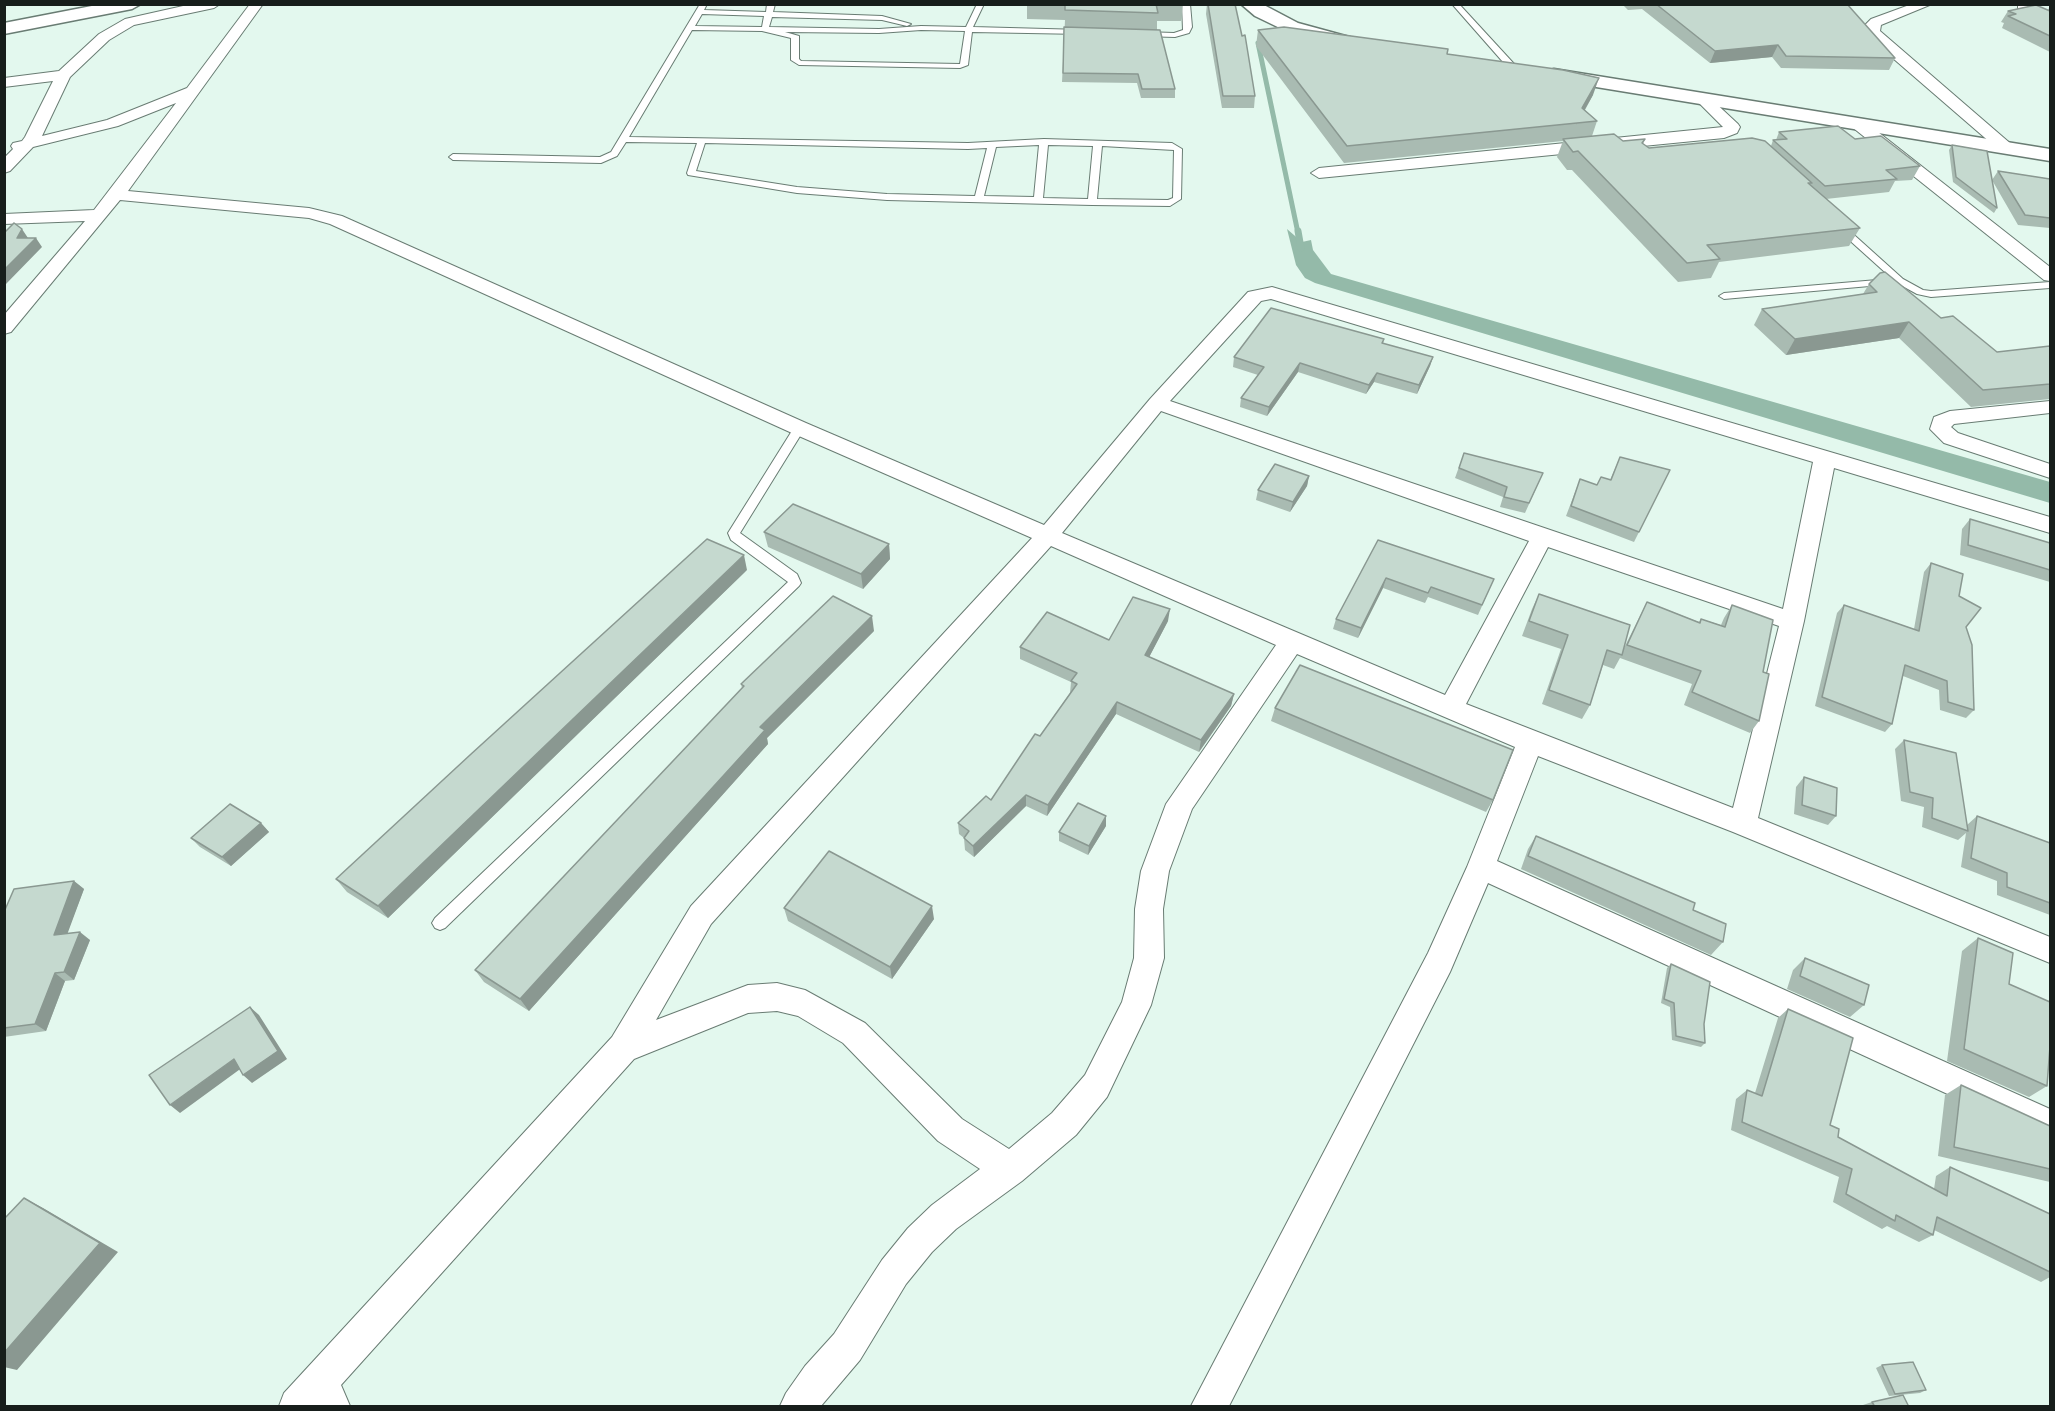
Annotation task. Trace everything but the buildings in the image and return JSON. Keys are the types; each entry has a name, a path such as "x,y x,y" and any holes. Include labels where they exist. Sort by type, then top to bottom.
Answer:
{"street":[{"path":"4,29 132,4"},
{"path":"4,168 28,144 42,122 63,75 104,37 121,26 214,4"},
{"path":"4,328 117,195 257,4"},
{"path":"1250,4 1268,16 1292,27 1365,45"},
{"path":"1926,4 1876,22 1872,25 1873,31 2005,147"},
{"path":"1478,63 2050,154"},
{"path":"4,83 63,75"},
{"path":"4,149 112,123 192,92"},
{"path":"1319,173 1724,134 1731,130 1732,127 1704,100"},
{"path":"1858,124 2050,276"},
{"path":"117,195 309,213 336,220 799,428 1292,642 1530,742 1743,824 2050,950"},
{"path":"4,219 100,215"},
{"path":"316,1398 623,1048 701,915 1048,535 1157,403 1256,296 1272,293 2050,525"},
{"path":"1157,403 1792,621"},
{"path":"2050,407 1950,418 1941,422 1940,429 1951,438 2050,471"},
{"path":"1743,824 1792,621 1825,457"},
{"path":"1451,708 1542,537"},
{"path":"799,1407 818,1379 847,1347 894,1272 920,1240 962,1203 1010,1169 1064,1124 1096,1086 1136,1005 1149,958 1149,909 1155,871 1180,804 1292,642"},
{"path":"1209,1407 1439,962 1481,867 1530,742"},
{"path":"1481,867 2050,1125"},
{"path":"623,1048 748,999 777,997 805,1004 854,1034 950,1130 1010,1169"}],"lane":[{"path":"765,29 771,4"},
{"path":"765,29 771,33 795,36 795,60 799,63 960,66 964,65 969,28 981,4"},
{"path":"1131,34 1175,35 1182,33 1188,27 1186,4"},
{"path":"1455,4 1513,68"},
{"path":"2029,4 2021,8 2032,13"},
{"path":"453,157 601,160 614,154 702,8 767,15 882,18 921,28"},
{"path":"691,28 879,31 969,28 1096,33"},
{"path":"625,139 992,145 1044,142 1176,147 1177,199 1176,202 1170,203 837,194 696,175 691,173 691,170 702,141"},
{"path":"1038,200 1044,142"},
{"path":"1092,201 1098,143"},
{"path":"979,198 992,145"},
{"path":"1830,218 1900,280 1920,292 1932,294 2050,285"},
{"path":"1724,296 1900,280"},
{"path":"440,923 795,583 793,577 735,537 734,533 799,428"}],"shaded area":[{"path":"1287,229 1302,242 1311,240 1313,250 1331,274 2050,482 2050,503 1315,283 1305,278 1296,265"}],"waterway":[{"path":"1258,43 1298,233"},
{"path":"1298,231 1301,248"}]}
